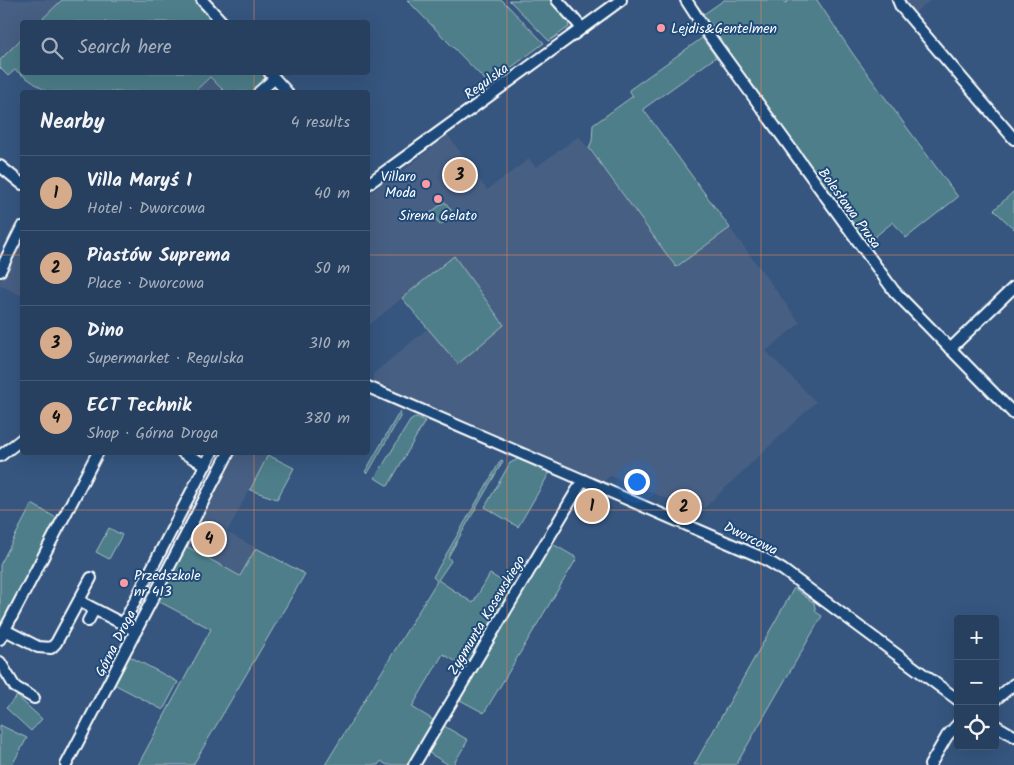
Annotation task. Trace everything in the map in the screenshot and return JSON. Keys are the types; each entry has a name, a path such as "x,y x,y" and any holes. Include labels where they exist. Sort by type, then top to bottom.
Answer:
{"street":[{"path":"202,0 220,20"},
{"path":"557,0 582,28"},
{"name":"Regulska","path":"370,180 621,0"},
{"name":"Bolesława Prusa","path":"686,0 711,39 890,285 1014,414"},
{"path":"898,0 901,7 1014,139"},
{"path":"262,90 272,76 285,90"},
{"path":"0,166 20,182"},
{"path":"0,271 20,231"},
{"path":"950,349 1014,286"},
{"name":"Dworcowa","path":"370,389 733,544 773,563 954,697"},
{"path":"0,456 20,441"},
{"path":"91,578 56,643 50,648 38,647 2,634 96,455"},
{"path":"188,455 206,465"},
{"path":"123,624 211,455"},
{"name":"Górna Droga","path":"66,765 227,455"},
{"name":"Zygmunta Kosewskiego","path":"414,765 583,480"},
{"path":"79,602 136,631"},
{"path":"88,621 94,610"},
{"path":"0,662 15,687 34,698"},
{"path":"999,697 1014,684"},
{"path":"999,727 1014,736"},
{"path":"930,765 947,736 954,728"}],"shaded area":[{"path":"0,0 62,0 41,20 20,20 20,40 0,60"},
{"path":"903,0 931,0 914,13"},
{"path":"210,77 223,90 196,90"},
{"path":"448,135 487,190 529,159 536,167 579,136 676,267 730,228 800,323 766,351 816,402 700,512 610,476 604,481 392,391 393,388 385,385 383,387 373,382 373,374 428,328 458,363 454,256 370,324 370,193 391,177 393,179"},
{"path":"20,242 20,295 0,285 0,281"},
{"path":"233,455 268,455 227,532 256,548 241,576 186,546"}],"green space":[{"path":"62,0 197,0 216,20 41,20"},
{"path":"407,0 502,0 544,43 489,84"},
{"path":"509,0 551,0 571,22 568,24 569,27 549,41"},
{"path":"690,0 693,0 704,14 724,0 783,0 785,3 790,0 817,0 853,54 958,197 906,238 893,222 866,244 837,206 840,203 837,199 833,201 711,30 714,29 710,23 707,25"},
{"path":"702,38 716,57 643,109 730,228 676,267 589,148 592,141 593,125 633,96 629,90"},
{"path":"20,40 20,73 15,70 8,76 0,68 0,60"},
{"path":"22,75 264,75 265,80 254,90 223,90 210,77 196,90 44,90"},
{"path":"1014,191 1014,229 994,210"},
{"path":"445,202 454,214 440,225 431,212"},
{"path":"454,256 504,325 458,364 402,298"},
{"path":"400,411 400,417 368,473 365,472"},
{"path":"416,417 425,421 388,486 375,478 410,421"},
{"path":"268,455 294,468 277,499 250,490"},
{"path":"518,459 550,472 518,527 485,507 510,463"},
{"path":"501,460 503,461 448,557 451,561 438,580 473,603 490,574 514,588 467,668 443,654 412,707 435,721 411,765 387,765 381,761 378,765 325,765 437,581 433,577"},
{"path":"32,504 58,519 0,630 0,565"},
{"path":"109,528 122,535 109,559 96,552"},
{"path":"551,543 577,558 484,713 460,700 460,694 548,545"},
{"path":"186,546 240,576 256,548 305,574 193,765 138,765 211,629 158,601"},
{"path":"794,588 814,603 816,612 822,616 736,765 694,765"},
{"path":"129,656 178,682 163,710 114,684"},
{"path":"17,696 42,719 31,731 6,708"},
{"path":"0,725 27,738 12,765 0,765"},
{"path":"444,726 468,740 453,765 449,765 429,753"}],"place":[{"name":"Lejdis&Gentelmen","path":"661,28"},
{"name":"Dino","path":"460,175"},
{"name":"Villaro Moda","path":"426,184"},
{"name":"Sirena Gelato","path":"438,199"},
{"name":"Villa Maryś I","path":"592,506"},
{"name":"Piastów Suprema","path":"684,507"},
{"name":"ECT Technik","path":"209,539"},
{"name":"Przedszkole nr 413","path":"124,583"}]}
